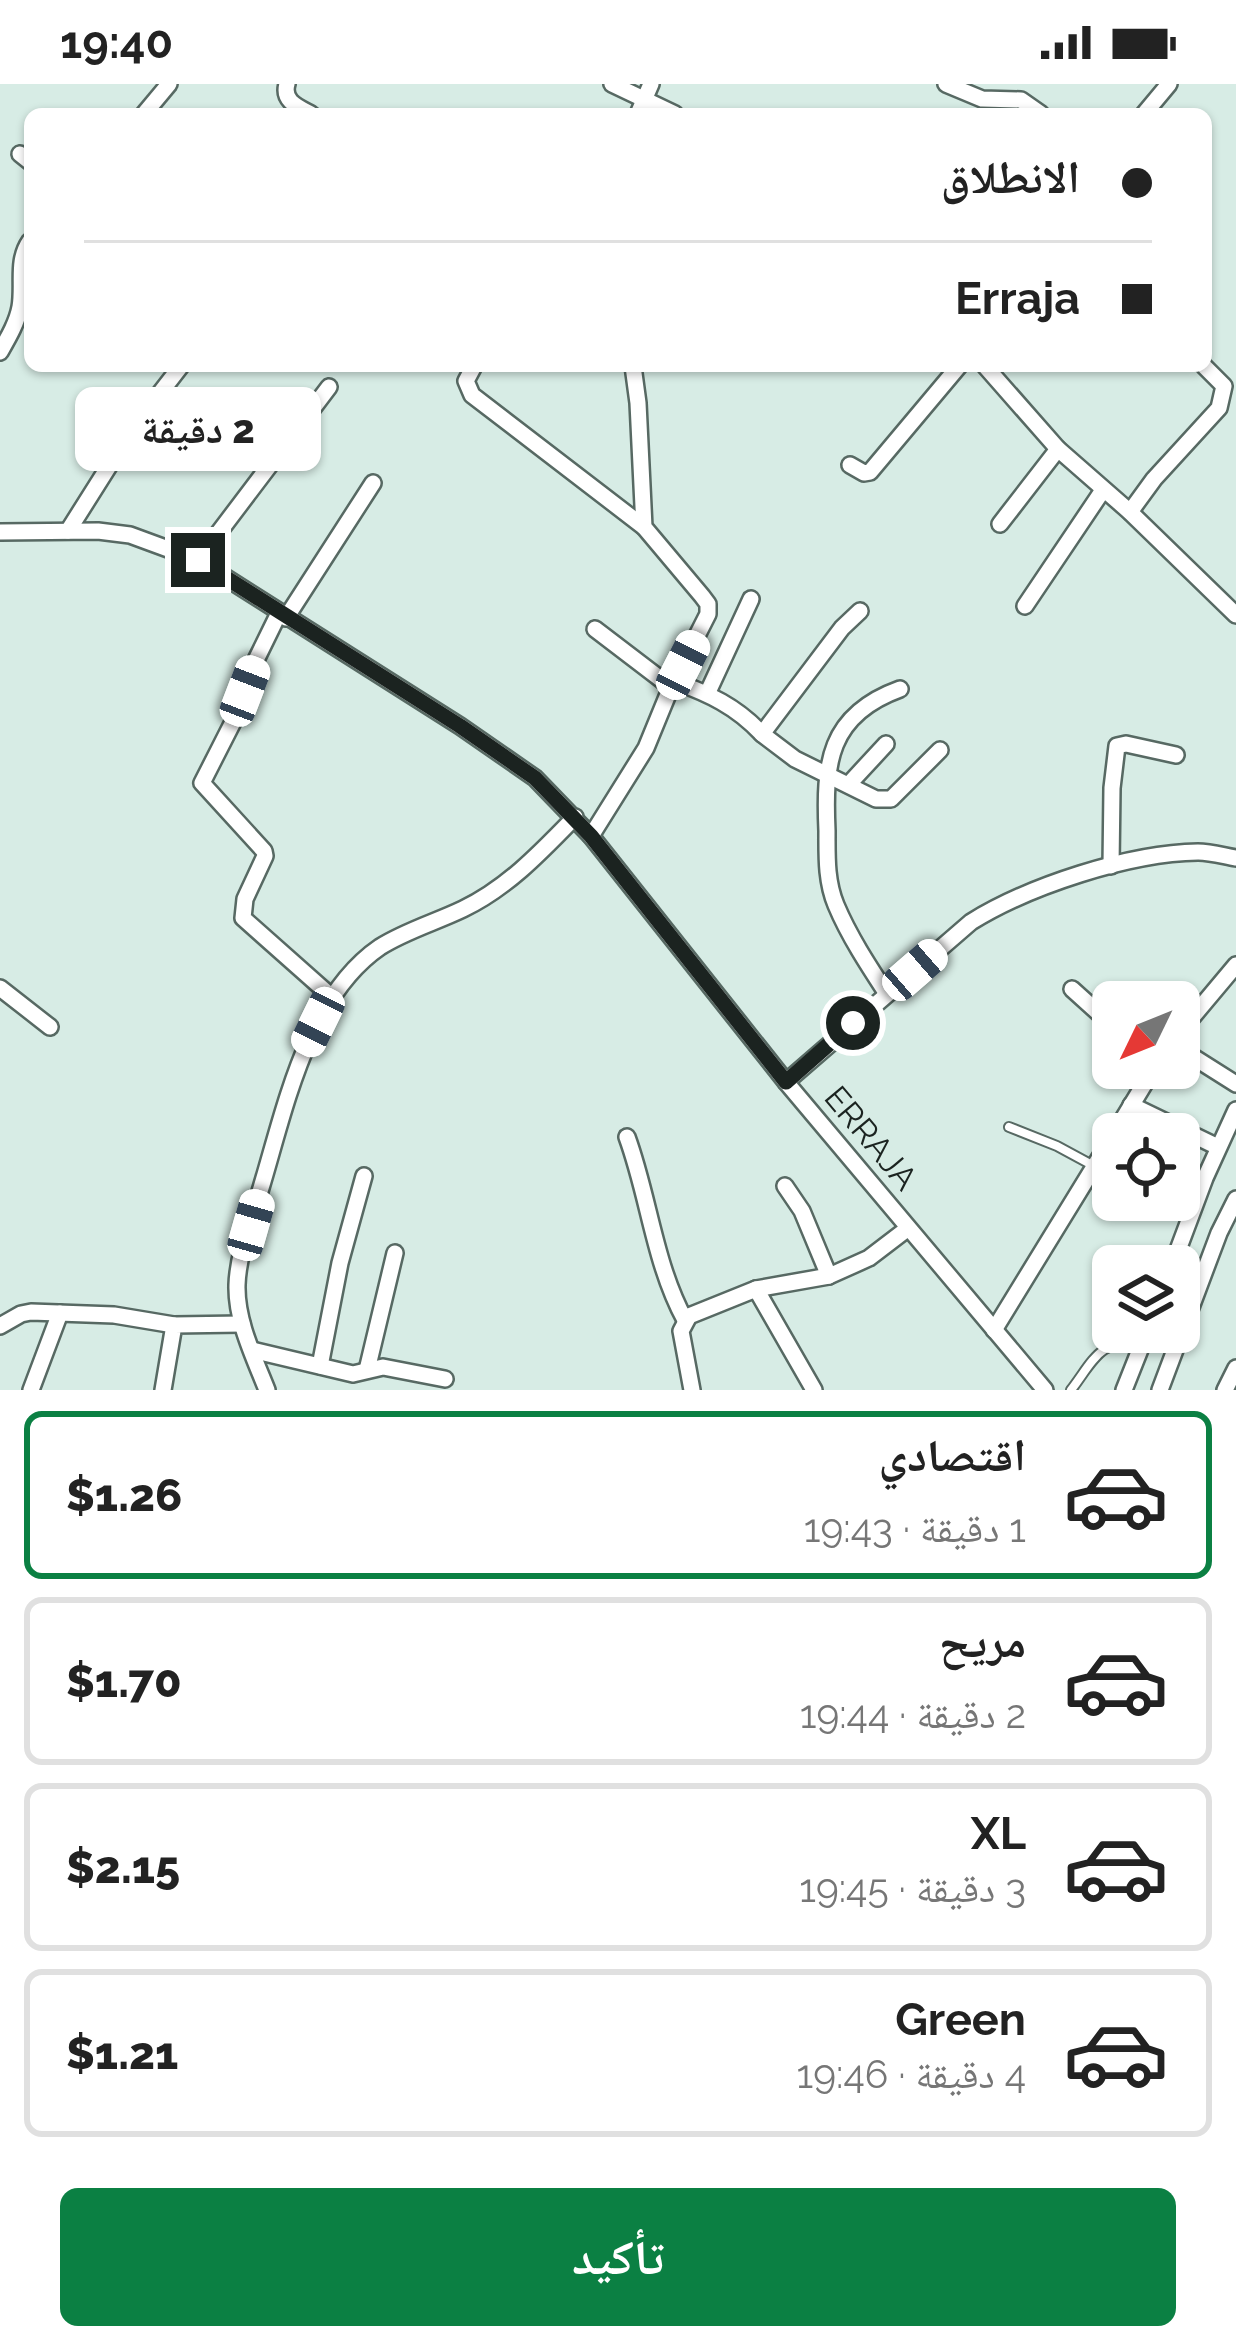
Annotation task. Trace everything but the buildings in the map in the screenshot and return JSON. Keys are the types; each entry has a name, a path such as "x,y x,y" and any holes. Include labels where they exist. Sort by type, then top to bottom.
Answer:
{"street":[{"path":"149,108 169,84"},
{"path":"287,84 287,98 302,108"},
{"path":"613,84 645,99"},
{"path":"946,84 982,99 1021,100 1032,108"},
{"path":"1149,108 1169,84"},
{"path":"0,352 20,307 24,252"},
{"path":"68,531 176,372"},
{"path":"471,372 466,380 472,395 644,527 708,604 706,619 646,748 591,836"},
{"path":"634,372 644,527"},
{"path":"850,465 870,472 954,372"},
{"path":"990,372 1058,449 1236,615"},
{"path":"1130,512 1219,408 1224,386 1210,372"},
{"path":"198,560 329,387"},
{"path":"1000,524 1058,449"},
{"path":"332,998 242,918 264,851 202,783 233,722 256,660 373,482"},
{"path":"1025,607 1103,490"},
{"name":"ERRAJA","path":"0,532 130,535 198,560 535,778 591,836 786,1082 1045,1390"},
{"path":"708,692 751,599"},
{"path":"762,734 860,610"},
{"path":"595,629 673,684 708,692 795,759 876,799 890,799 940,750"},
{"path":"886,994 836,906 829,883 826,776 833,745 864,705 900,689"},
{"path":"849,784 886,744"},
{"path":"1111,866 1117,746 1176,755"},
{"path":"267,1390 242,1324 237,1284 241,1256 307,1045 332,998 379,948 496,890 575,818"},
{"path":"786,1082 971,922 998,905 1111,866 1204,852 1236,858"},
{"path":"1200,1009 1235,970"},
{"path":"0,988 50,1027"},
{"path":"1072,988 1092,1007"},
{"path":"1200,1061 1236,1084"},
{"path":"1126,1113 1141,1089"},
{"path":"1131,1105 1218,1147"},
{"path":"1200,1190 1236,1110"},
{"path":"627,1137 665,1277 685,1320"},
{"path":"994,1330 1092,1172"},
{"path":"320,1366 340,1263 364,1176"},
{"path":"785,1186 802,1211 829,1276"},
{"path":"1160,1390 1236,1199"},
{"path":"1194,1221 1219,1233"},
{"path":"692,1390 681,1331 694,1313 756,1289 829,1276 869,1258 907,1228"},
{"path":"367,1370 395,1253"},
{"path":"756,1289 814,1390"},
{"path":"0,1326 21,1314 61,1313 114,1315 174,1325 242,1324"},
{"path":"31,1390 61,1313"},
{"path":"163,1390 174,1325"},
{"path":"252,1350 352,1374 383,1367 445,1379"},
{"path":"1124,1390 1139,1353"},
{"path":"1225,1390 1236,1368"}],"lane":[{"path":"1009,1127 1092,1165"},
{"path":"1071,1390 1103,1353"}],"route":[{"path":"198,560 535,778 591,836 786,1082 853,1023"}]}
